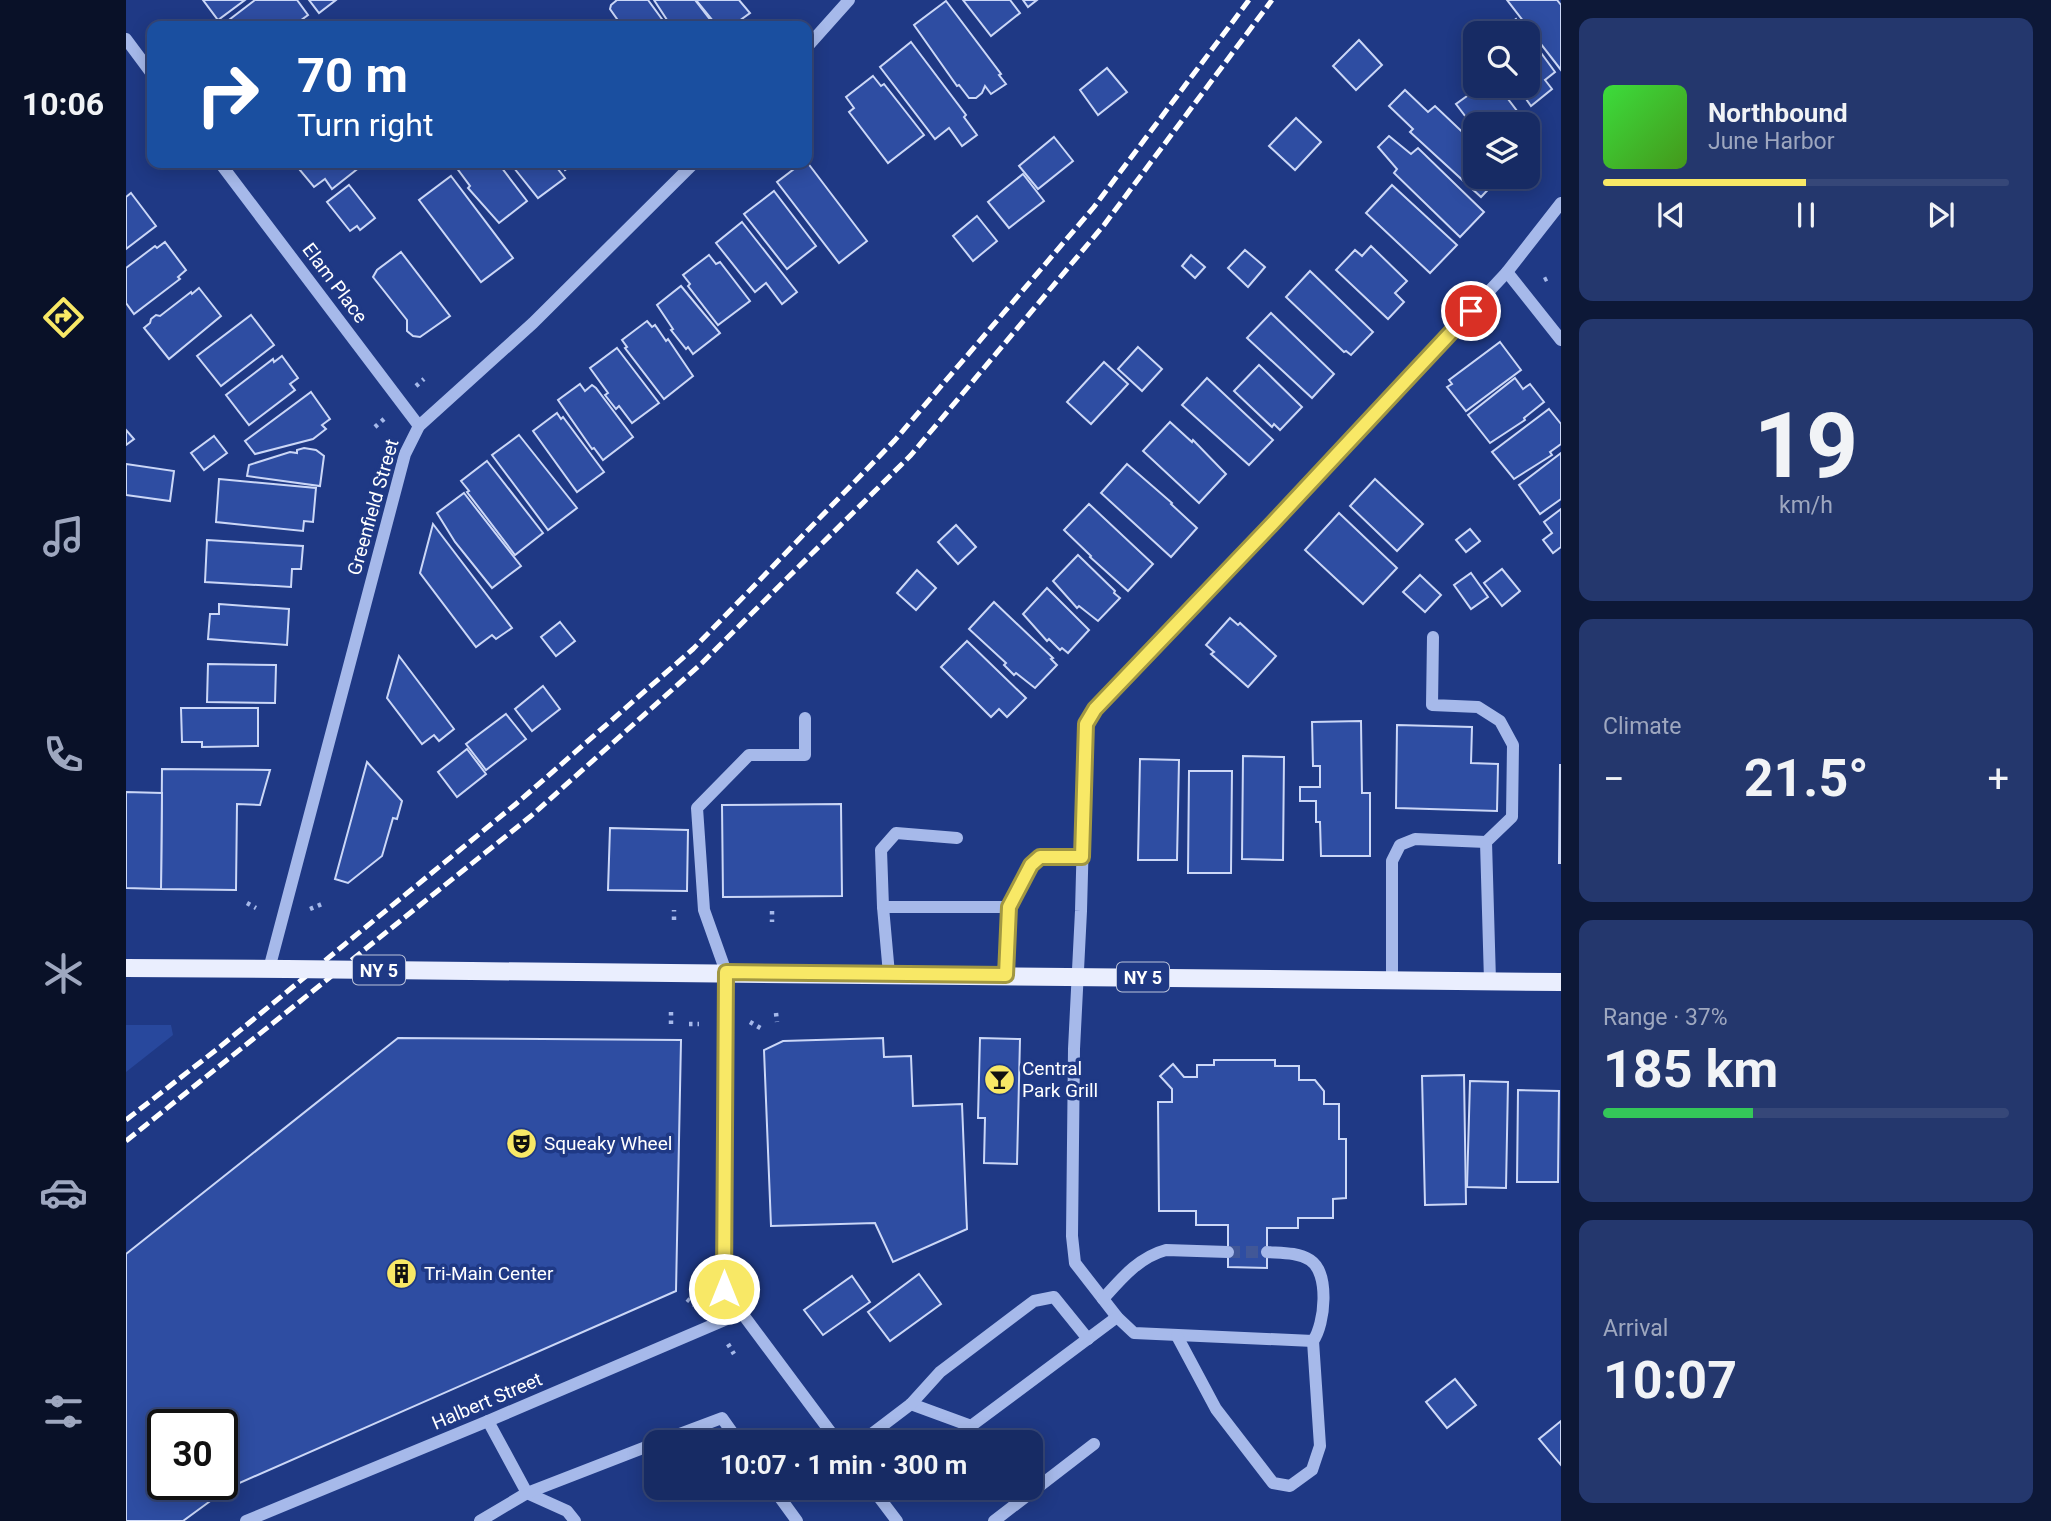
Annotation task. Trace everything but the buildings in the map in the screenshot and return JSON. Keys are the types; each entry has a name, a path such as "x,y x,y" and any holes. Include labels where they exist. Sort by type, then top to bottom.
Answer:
{"main road":[{"name":"NY 5","path":"126,968 1561,982"}],"street":[{"path":"812,41 849,0"},
{"path":"126,39 147,67"},
{"name":"Elam Place","path":"224,168 419,426"},
{"name":"Greenfield Street","path":"278,969 405,454 419,426 533,323 689,168"},
{"path":"1313,1341 1134,1333 1117,1317 1075,1264 1072,1236 1077,976 1086,724 1095,709 1507,272 1561,203"},
{"path":"1507,272 1561,340"},
{"path":"1392,980 1392,861 1400,845 1415,839 1486,842 1512,817 1513,745 1500,721 1478,707 1432,705 1433,637"},
{"path":"805,718 806,755 749,755 697,808 704,910 726,972 724,1289 829,1430"},
{"path":"889,974 881,850 896,833 957,838"},
{"path":"1486,842 1490,981"},
{"path":"1006,975 1009,907 1031,865 1040,857 1082,857"},
{"path":"883,907 1009,907"},
{"path":"1103,1300 1126,1274 1157,1252 1228,1252"},
{"path":"1177,1336 1216,1409 1273,1483 1290,1486 1312,1470 1320,1446 1313,1341 1319,1332 1324,1301 1320,1271 1310,1260 1298,1255 1267,1252"},
{"path":"877,1430 911,1404 940,1372 1034,1301 1054,1297 1088,1339"},
{"name":"Halbert Street","path":"246,1521 741,1313"},
{"path":"911,1404 971,1426 1117,1317"},
{"path":"690,1430 722,1418 730,1430"},
{"path":"488,1421 527,1493 567,1511 575,1521"},
{"path":"994,1521 1094,1444"},
{"path":"480,1521 527,1493 644,1447"},
{"path":"782,1500 797,1521"},
{"path":"881,1500 897,1521"}],"path":[{"path":"1544,280 1550,277"},
{"path":"416,387 424,379"},
{"path":"375,427 384,419"},
{"path":"247,903 256,908"},
{"path":"310,909 322,904"},
{"path":"674,910 674,920"},
{"path":"772,911 772,922"},
{"path":"671,1012 671,1024"},
{"path":"776,1013 777,1023"},
{"path":"750,1022 761,1029"},
{"path":"689,1024 699,1024"},
{"path":"687,1299 694,1305"},
{"path":"728,1344 734,1354"}],"shaded area":[{"path":"126,1025 171,1025 173,1035 126,1072"}],"tunnel":[{"path":"1228,1252 1267,1252"}],"railway":[{"path":"126,1120 216,1050 517,803 693,649 895,440 1094,207 1249,0"},
{"path":"126,1141 531,816 702,663 911,455 1104,225 1272,0"}],"place":[{"name":"Central Park Grill","path":"999,1079"},
{"name":"Squeaky Wheel","path":"521,1143"},
{"name":"Tri-Main Center","path":"401,1273"}],"route":[{"path":"724,1289 726,972 1006,975 1009,907 1031,865 1040,857 1082,857 1084,744 1086,724 1095,709 1471,311"}]}
